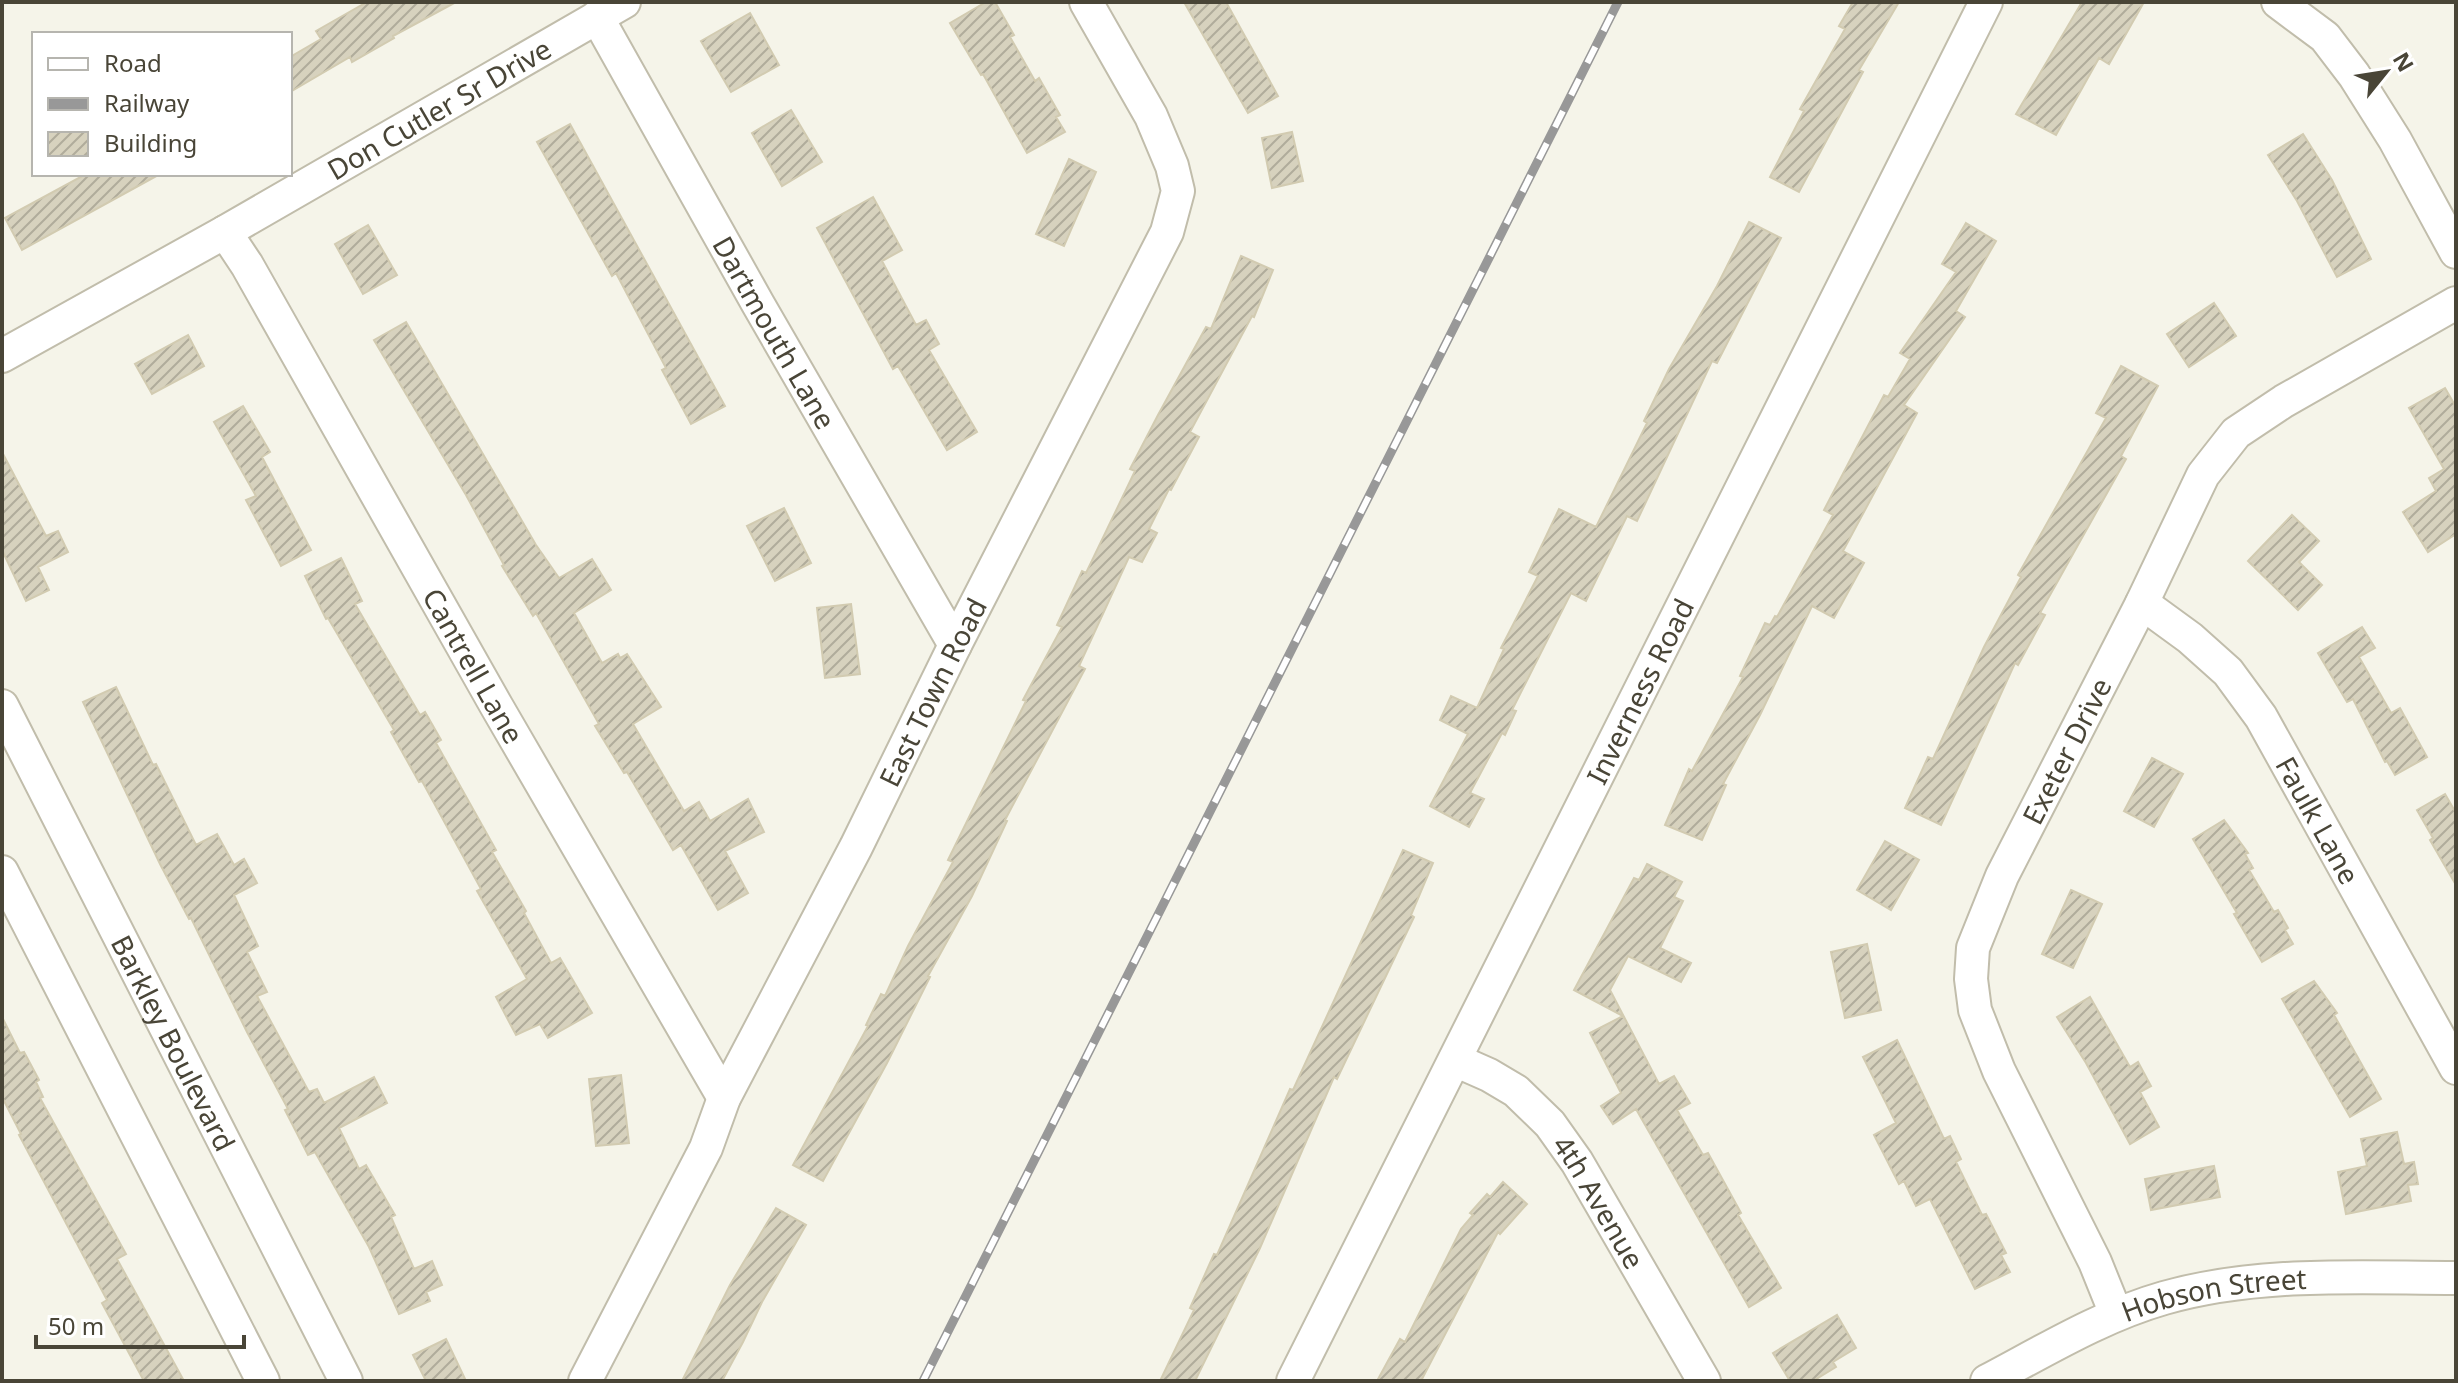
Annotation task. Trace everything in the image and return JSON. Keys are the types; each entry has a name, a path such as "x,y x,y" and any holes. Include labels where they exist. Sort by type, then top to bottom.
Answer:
{"street":[{"name":"East Town Road","path":"585,1381 706,1148 724,1098 856,847 955,645 1167,232 1178,191 1172,166 1151,116 1086,2"},
{"name":"Inverness Road","path":"1293,1381 1986,2"},
{"path":"2278,2 2325,37 2354,75 2395,140 2456,252"},
{"name":"Dartmouth Lane","path":"610,10 765,318 955,645"},
{"name":"Don Cutler Sr Drive","path":"2,356 225,232 610,10"},
{"name":"Cantrell Lane","path":"225,232 247,265 497,707 724,1098"},
{"name":"Exeter Drive","path":"2116,1314 2095,1262 1999,1071 1975,1010 1971,979 1973,948 2002,876 2142,603 2203,475 2236,433 2284,401 2456,303"},
{"name":"Faulk Lane","path":"2142,603 2190,638 2228,672 2261,717 2456,1068"},
{"name":"Barkley Boulevard","path":"2,706 346,1381"},
{"path":"2,872 263,1381"},
{"name":"4th Avenue","path":"1455,1060 1516,1091 1550,1124 1577,1162 1704,1381"},
{"name":"Hobson Street","path":"1987,1381 2116,1314 2165,1297 2255,1280 2456,1278"}],"building":[{"path":"367,2 456,2 352,62 350,57 292,91 292,56 321,39 316,31"},
{"path":"986,2 995,2 1014,35 1010,37 1035,81 1039,78 1060,115 1056,117 1065,132 1027,153 983,74 950,23"},
{"path":"1184,2 1226,2 1278,96 1248,113"},
{"path":"1853,2 1899,2 1859,70 1863,72 1799,192 1770,177 1804,111 1800,109 1845,29 1839,26"},
{"path":"2082,2 2144,2 2109,64 2099,58 2056,135 2016,114"},
{"path":"750,13 779,65 731,92 701,41"},
{"path":"791,110 822,162 782,186 752,133"},
{"path":"570,124 725,406 691,424 662,370 666,368 616,273 612,276 537,142"},
{"path":"1292,132 1303,181 1272,188 1262,138"},
{"path":"2303,134 2332,180 2371,259 2337,277 2297,201 2268,155"},
{"path":"1069,159 1096,172 1064,246 1036,234"},
{"path":"82,176 156,176 22,250 5,218"},
{"path":"873,197 902,250 882,261 916,325 926,320 939,344 929,350 977,432 947,450 898,366 893,369 817,228"},
{"path":"1749,222 1781,238 1717,363 1712,361 1637,521 1627,516 1586,601 1571,593 1512,710 1516,711 1505,735 1502,733 1470,793 1484,799 1469,827 1430,806 1468,734 1440,720 1451,696 1477,708 1504,649 1501,648 1538,576 1529,572 1559,509 1596,527 1647,423 1644,421 1669,369 1717,286"},
{"path":"1966,223 1996,241 1956,311 1965,317 1904,405 1917,413 1843,551 1864,563 1834,618 1812,606 1723,784 1726,785 1702,840 1665,825 1689,769 1692,771 1743,677 1740,676 1765,623 1770,625 1777,617 1833,515 1824,510 1884,395 1888,397 1910,359 1900,353 1956,272 1942,264"},
{"path":"368,225 397,275 363,294 335,244"},
{"path":"1241,256 1273,270 1254,317 1190,432 1199,437 1149,529 1157,533 1142,562 1129,557 1079,666 1085,669 1005,820 972,896 928,976 887,1063 823,1181 793,1165 868,1026 881,994 885,996 953,862 948,860 1026,701 1023,700 1062,627 1057,625 1082,571 1086,573 1135,471 1130,469 1206,327 1211,329"},
{"path":"2214,303 2236,336 2189,367 2167,334"},
{"path":"406,322 536,545 559,578 592,559 611,590 574,613 602,663 618,654 620,658 627,654 661,707 633,724 684,811 699,802 710,821 748,799 764,832 725,851 748,893 718,910 681,845 673,850 627,772 624,773 595,726 599,724 536,613 533,616 502,566 466,495 374,340"},
{"path":"188,335 204,366 152,394 135,364"},
{"path":"2121,366 2158,386 2121,456 2126,459 2040,613 2045,615 2018,665 2015,663 1941,825 1905,808 1928,757 1933,759 1984,647 2021,577 2018,575 2106,418 2096,413"},
{"path":"2445,388 2456,407 2456,534 2428,552 2403,512 2436,491 2429,478 2444,469 2409,408"},
{"path":"243,406 270,452 262,457 311,550 281,566 246,500 256,496 214,422"},
{"path":"2,452 46,536 58,531 68,552 38,567 49,590 26,601 2,550"},
{"path":"784,508 811,563 775,581 747,526"},
{"path":"2292,515 2319,541 2299,562 2322,585 2298,610 2248,561"},
{"path":"341,558 362,601 355,604 420,715 425,712 441,740 436,743 496,850 492,852 551,963 560,958 592,1013 548,1038 540,1024 516,1035 496,997 527,979 477,891 481,889 422,781 419,782 391,732 394,730 326,619 305,576"},
{"path":"851,604 860,674 825,678 817,608"},
{"path":"2362,627 2375,648 2359,657 2391,713 2400,708 2427,757 2395,775 2385,762 2353,699 2347,702 2318,653"},
{"path":"116,687 196,845 217,834 234,865 244,859 257,883 234,895 258,946 247,952 267,992 257,996 309,1092 317,1089 324,1103 374,1077 387,1103 339,1128 359,1169 366,1165 395,1215 391,1217 414,1269 432,1261 442,1285 426,1292 430,1301 399,1314 369,1247 315,1152 308,1155 285,1110 288,1109 191,918 160,864 83,702"},
{"path":"2152,758 2183,774 2154,827 2124,811"},
{"path":"2445,794 2456,813 2456,885 2417,810"},
{"path":"2224,820 2248,853 2245,854 2253,868 2249,870 2274,912 2278,910 2293,944 2262,962 2193,839"},
{"path":"1885,841 1919,860 1891,910 1857,890"},
{"path":"1403,850 1433,863 1411,915 1414,917 1337,1079 1334,1077 1260,1248 1195,1381 1160,1381 1194,1310 1190,1308 1214,1254 1217,1255 1290,1089 1293,1090"},
{"path":"1647,864 1682,882 1674,897 1683,901 1660,948 1691,963 1681,982 1628,956 1610,990 1659,1084 1674,1076 1690,1103 1677,1110 1703,1155 1708,1153 1741,1213 1738,1215 1781,1288 1749,1307 1636,1109 1613,1124 1601,1106 1621,1093 1590,1033 1623,1016 1574,990 1634,878 1639,880"},
{"path":"2071,890 2102,904 2073,968 2042,954"},
{"path":"1867,944 1881,1010 1845,1018 1831,952"},
{"path":"2314,981 2337,1013 2334,1015 2381,1099 2350,1117 2282,999"},
{"path":"2090,997 2130,1067 2138,1062 2151,1086 2140,1092 2159,1127 2130,1144 2057,1017"},
{"path":"2,1017 20,1053 24,1052 39,1080 36,1082 43,1097 40,1098 126,1254 117,1259 184,1381 144,1381 102,1303 107,1300 2,1097"},
{"path":"1897,1040 1944,1139 1950,1136 1961,1159 1956,1162 1982,1215 1986,1214 2006,1253 2001,1255 2010,1272 1975,1289 1930,1199 1916,1206 1904,1181 1899,1184 1874,1135 1896,1123 1863,1057"},
{"path":"621,1075 629,1143 596,1146 589,1079"},
{"path":"2397,1132 2404,1164 2414,1162 2418,1184 2408,1185 2411,1201 2346,1214 2338,1172 2367,1166 2361,1139"},
{"path":"2214,1166 2220,1197 2151,1210 2145,1179"},
{"path":"1503,1182 1527,1204 1500,1234 1498,1232 1421,1381 1377,1381 1400,1339 1405,1342 1461,1229 1473,1215 1470,1213"},
{"path":"776,1208 806,1225 722,1381 682,1381 730,1285"},
{"path":"1837,1315 1856,1348 1833,1362 1836,1367 1813,1381 1790,1381 1773,1353"},
{"path":"446,1339 466,1381 426,1381 413,1355"}],"railway":[{"path":"923,1381 1618,2"}]}
